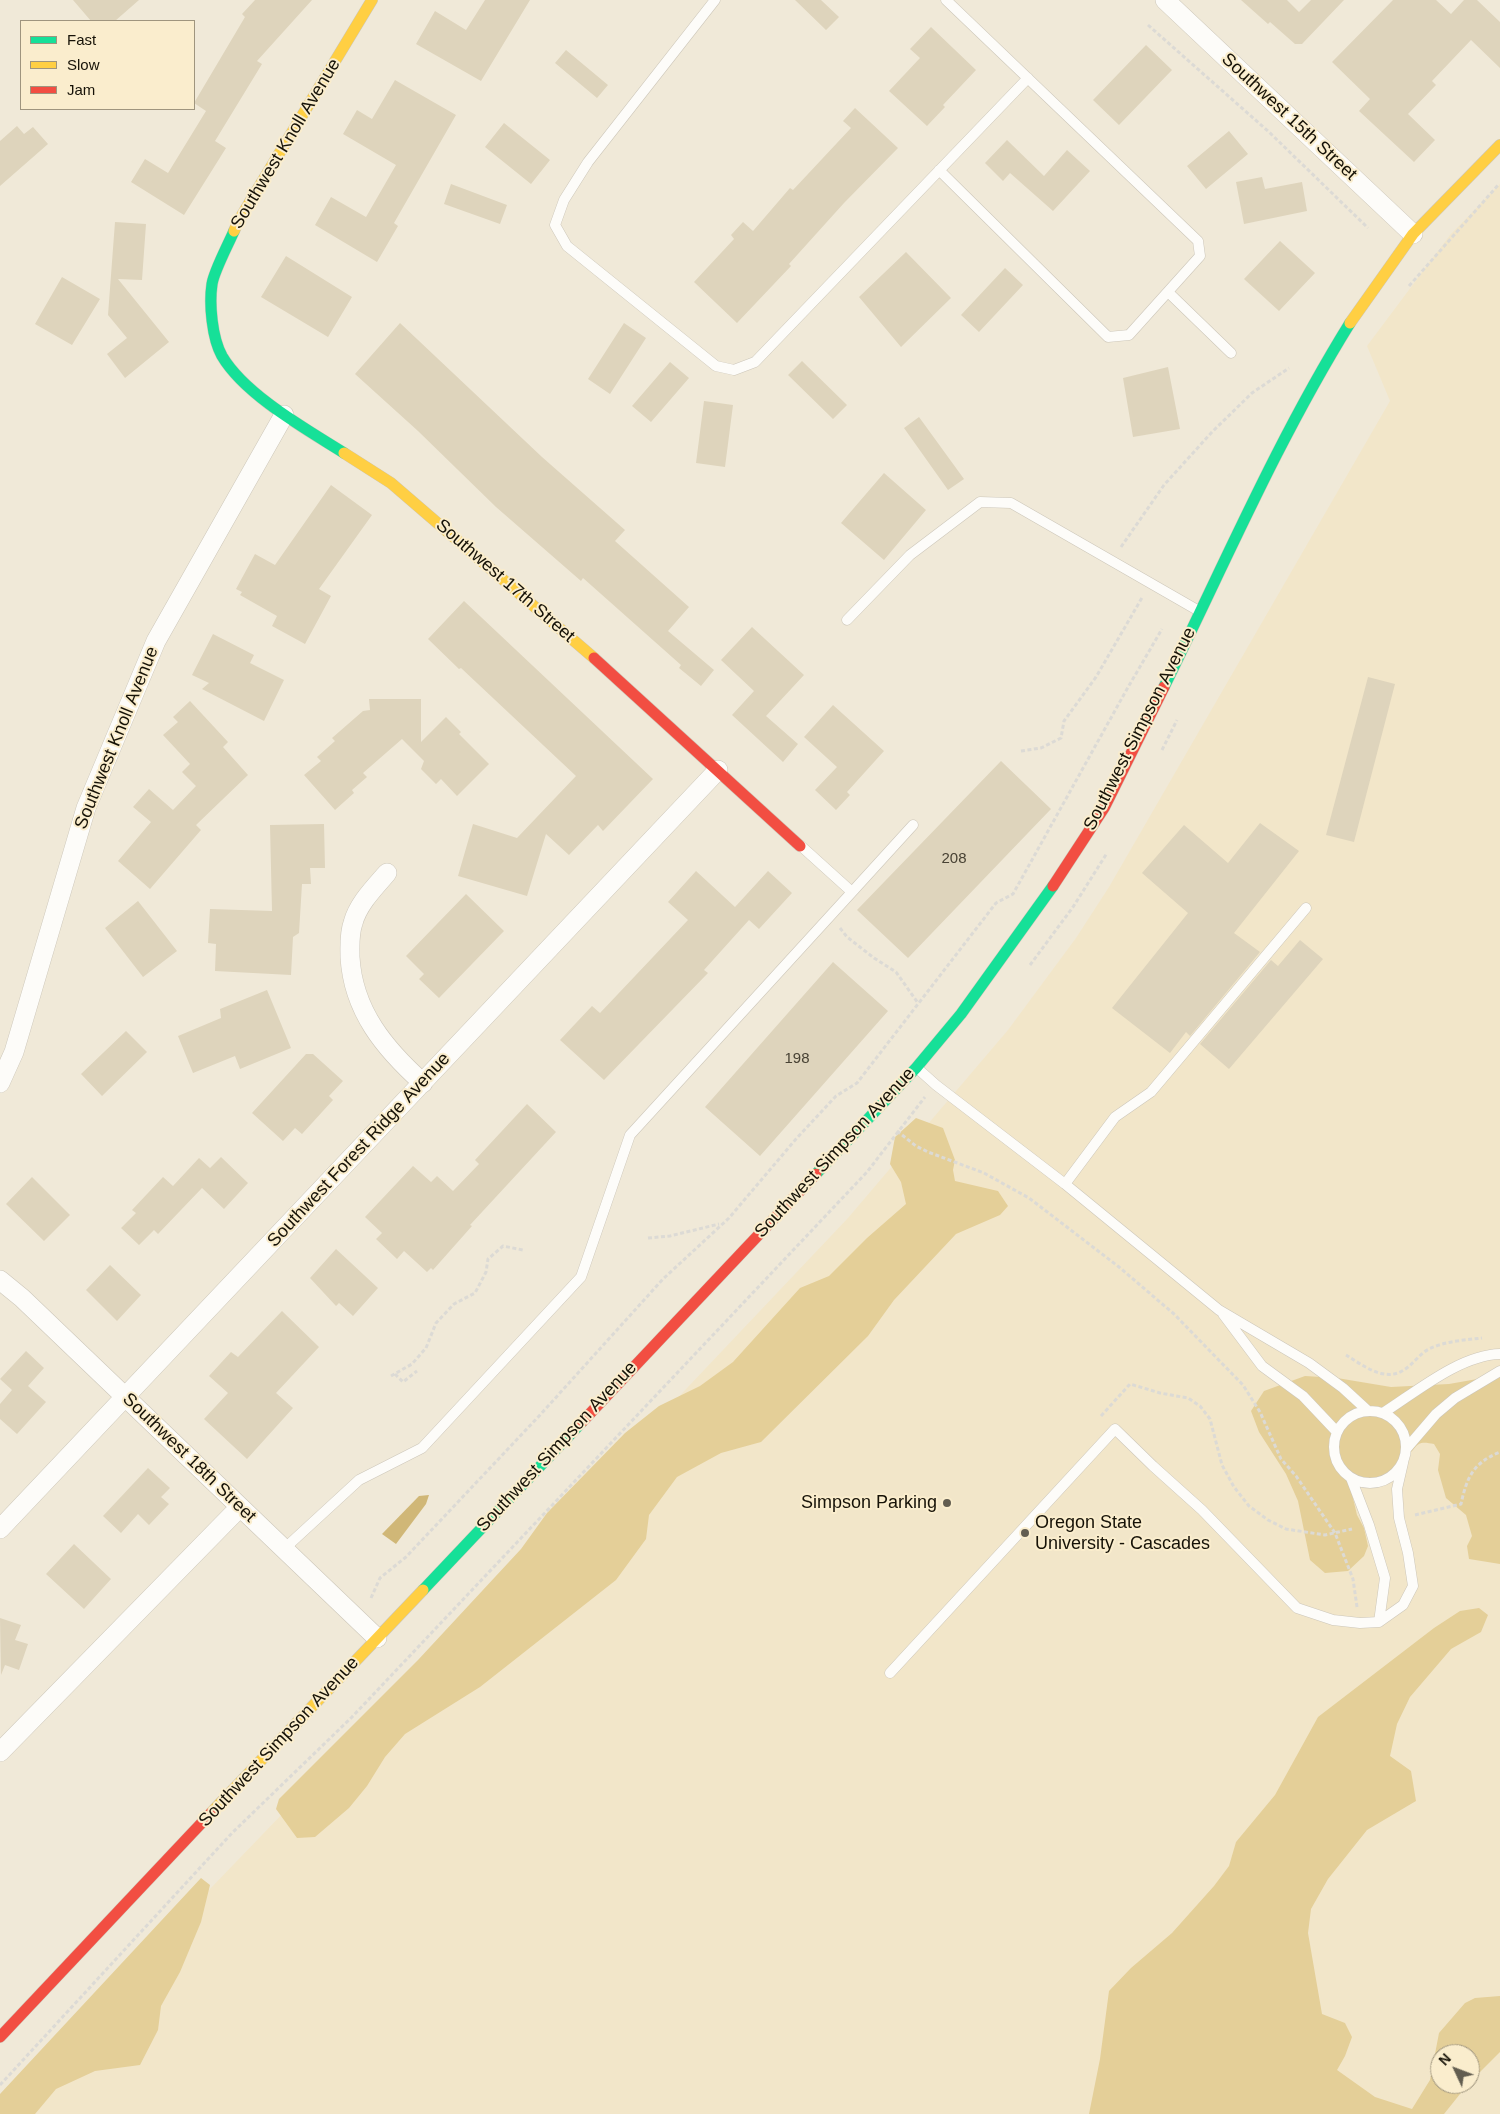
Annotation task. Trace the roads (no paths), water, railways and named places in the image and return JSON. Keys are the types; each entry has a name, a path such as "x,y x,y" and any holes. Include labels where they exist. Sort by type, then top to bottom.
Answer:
{"street":[{"name":"Southwest Knoll Avenue","path":"212,324 212,283 238,220 372,0"},
{"name":"Southwest 15th Street","path":"1165,0 1413,234"},
{"name":"Southwest Simpson Avenue","path":"0,2037 916,1068 961,1014 1052,886 1104,808 1232,543 1319,373 1352,319 1413,234 1500,145"},
{"name":"Southwest 17th Street","path":"212,324 221,355 241,380 284,415 391,483 557,624 800,846"},
{"name":"Southwest Knoll Avenue","path":"0,1083 14,1052 86,808 156,641 284,415"},
{"name":"Southwest Forest Ridge Avenue","path":"0,1529 11,1520 718,770"},
{"path":"387,873 367,897 353,922 350,951 352,974 357,994 373,1029 389,1049 423,1082"},
{"name":"Southwest 18th Street","path":"0,1280 22,1298 377,1638"},
{"path":"0,1752 240,1507"}],"lane":[{"path":"715,0 588,162 564,200 555,225 567,246 716,366 734,370 755,362 1028,78"},
{"path":"939,170 1108,337 1129,335 1200,256 1198,241 946,0"},
{"path":"1168,292 1231,353"},
{"path":"847,620 910,555 980,502 1011,503 1200,612"},
{"path":"284,1549 359,1480 422,1448 581,1277 630,1135 914,825"},
{"path":"800,846 852,892"},
{"path":"1065,1184 1115,1117 1151,1092 1306,908"},
{"path":"916,1068 1065,1184 1219,1310 1309,1363 1343,1388 1368,1411"},
{"path":"1219,1310 1262,1366 1303,1396 1337,1432"},
{"path":"1383,1413 1461,1364 1486,1354 1500,1354"},
{"path":"1406,1449 1436,1414 1455,1398 1500,1371"},
{"path":"890,1673 1115,1429 1202,1510 1297,1608 1333,1620 1360,1623 1379,1622 1404,1605 1414,1586 1399,1518 1397,1489 1403,1463 1406,1449 1404,1434 1396,1421 1383,1413 1368,1411 1355,1414 1344,1422 1337,1432 1334,1445 1336,1458 1341,1470 1351,1478 1365,1483 1380,1482 1394,1475 1403,1463"},
{"path":"1351,1478 1369,1525 1385,1578 1379,1622"}],"place":[{"name":"Simpson Parking","path":"947,1503"},
{"name":"Oregon State University - Cascades","path":"1025,1533"}]}
